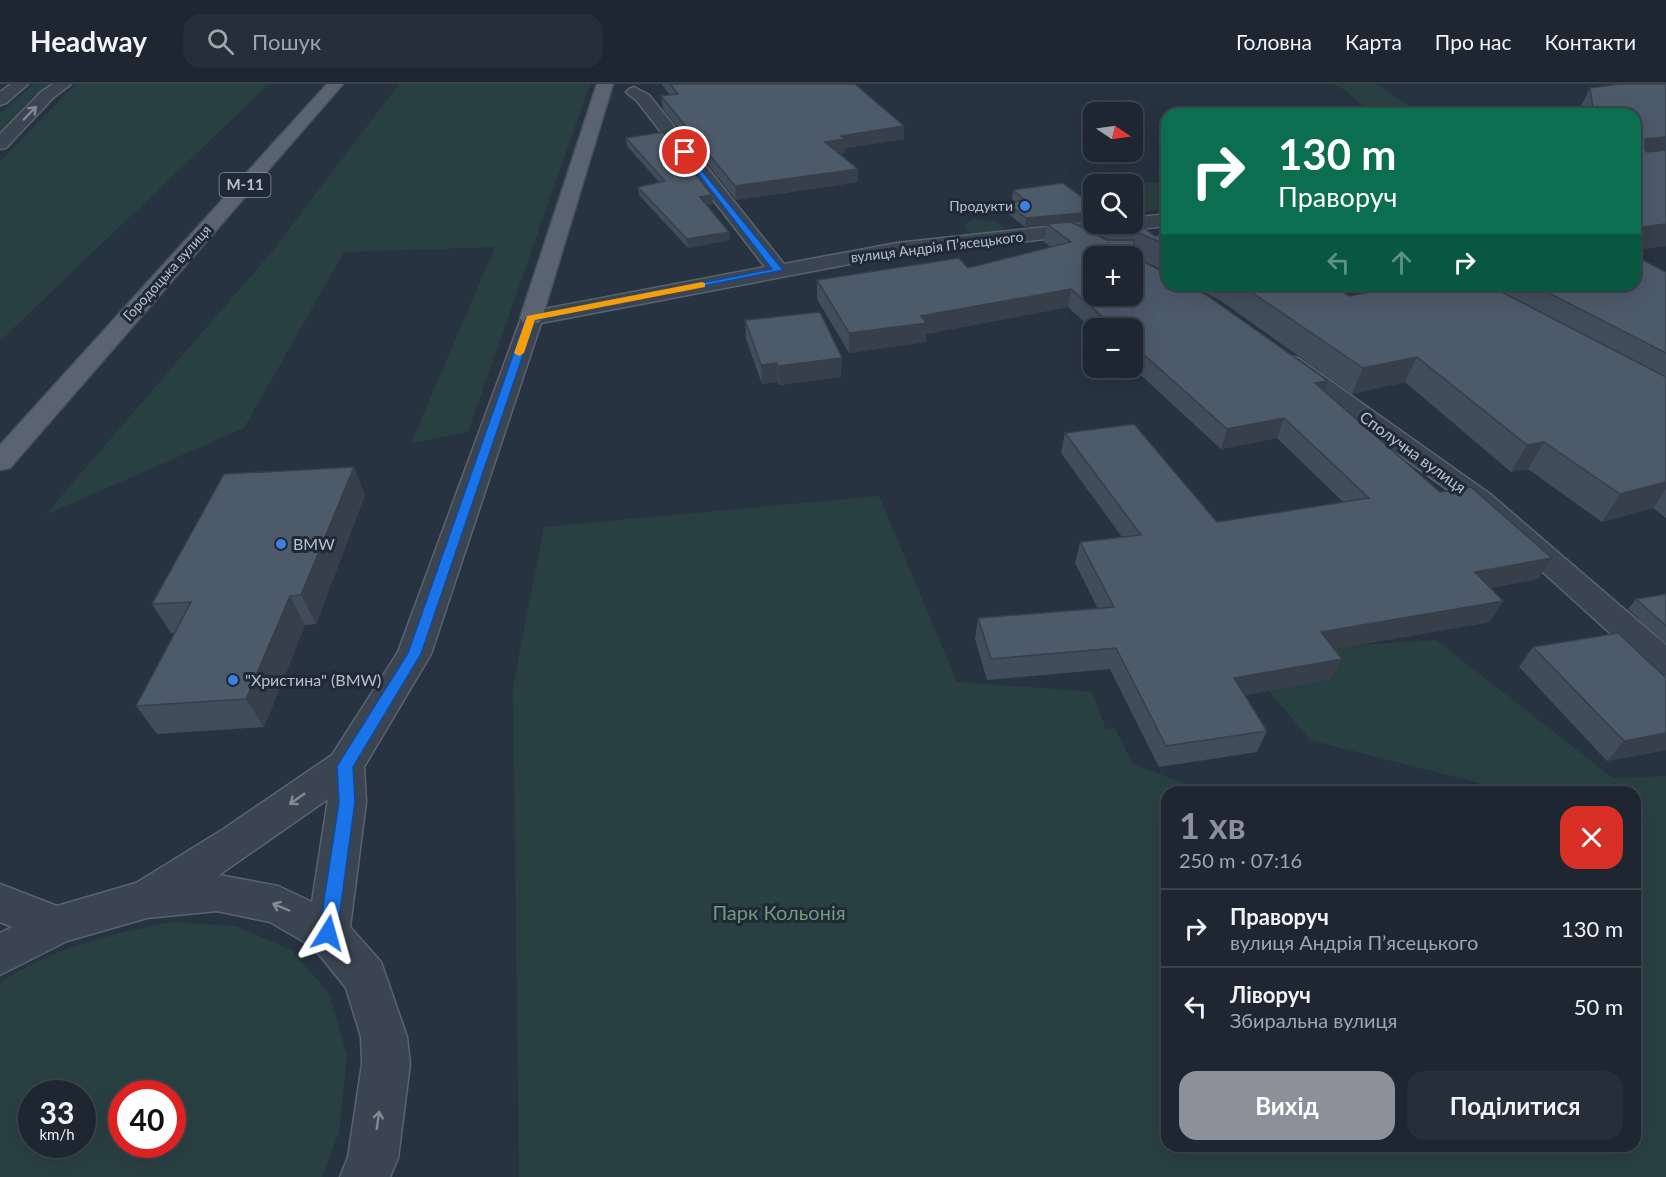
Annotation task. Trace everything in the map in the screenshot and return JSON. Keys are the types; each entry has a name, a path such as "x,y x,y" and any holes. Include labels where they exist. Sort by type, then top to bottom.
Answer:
{"main road":[{"name":"Городоцька вулиця","path":"0,462 335,84"},
{"path":"531,318 605,84"}],"street":[{"path":"0,100 20,84"},
{"path":"0,144 47,95 63,84"},
{"path":"634,92 642,98 778,270"},
{"name":"вулиця Андрія Пʼясецького","path":"531,318 897,249 1161,221"},
{"path":"1073,231 1099,246"},
{"path":"147,898 236,842 345,766 414,654 531,318"},
{"name":"Сполучна вулиця","path":"1269,349 1480,500 1666,664"},
{"path":"328,933 347,802 345,766"},
{"path":"0,955 57,925 147,898 217,893 278,905 328,933 365,977 384,1037 386,1064 373,1158 364,1177"},
{"path":"0,903 57,925"}],"green space":[{"path":"34,84 51,84 34,96 0,131 0,114"},
{"path":"76,84 269,84 0,341 0,162"},
{"path":"399,84 590,84 468,432 411,443 495,247 344,252 244,428 45,515 275,248"},
{"path":"1333,84 1377,84 1412,108 1366,108 1346,91"},
{"path":"1161,182 1161,210 1143,213 1143,183"},
{"path":"973,219 998,222 1004,229 1001,233 974,234 964,225"},
{"name":"Парк Кольонія","path":"879,496 957,682 1092,692 1106,729 1115,728 1133,764 1190,786 1161,786 1161,1152 1641,1152 1641,786 1481,786 1479,783 1310,740 1237,653 1436,640 1613,778 1666,776 1666,1177 519,1177 513,686 544,527"},
{"path":"170,922 236,926 291,950 329,993 347,1055 339,1132 322,1177 0,1177 0,983 19,971 60,952 103,938"}],"building":[{"path":"670,84 855,84 904,126 841,136 845,139 825,142 858,169 735,186 661,96 678,94"},
{"path":"1619,84 1666,84 1666,137 1645,139 1645,150 1647,152 1666,150 1666,224 1641,227 1641,108 1593,108 1590,88"},
{"path":"663,132 712,195 700,197 729,232 687,239 638,187 665,181 626,138"},
{"path":"1063,183 1083,198 1083,213 1026,218 1007,203 1025,200 1013,190"},
{"path":"1071,222 1083,228 1083,234 1095,234 1107,240 1134,240 1134,246 1083,246 1083,300 1071,289 921,316 927,323 849,333 817,280 959,258 968,268 1071,242 1047,224"},
{"path":"1143,227 1155,236 1161,235 1161,242 1141,234 1143,234"},
{"path":"1641,259 1666,272 1666,353 1545,291 1641,291"},
{"path":"1143,261 1161,271 1161,291 1198,291 1208,296 1328,381 1315,383 1440,492 1471,487 1552,558 1475,572 1503,601 1321,632 1342,659 1234,678 1267,731 1166,746 1116,648 991,659 978,618 1114,607 1080,542 1141,535 1065,433 1134,424 1217,522 1369,498 1284,418 1227,429 1143,354 1143,318 1104,318 1090,306 1143,306"},
{"path":"1250,291 1342,291 1349,296 1377,291 1500,291 1666,377 1666,482 1620,494 1544,442 1527,445 1417,357 1363,368"},
{"path":"820,312 842,358 778,366 777,363 761,365 745,320"},
{"path":"354,467 301,595 290,596 246,699 136,706 191,602 152,604 224,474"},
{"path":"1666,594 1666,626 1636,599"},
{"path":"1618,633 1666,678 1666,733 1624,741 1533,647"}],"slow traffic":[{"path":"519,353 531,318 702,285"}],"place":[{"name":"Продукти","path":"1025,206"},
{"name":"BMW","path":"281,544"},
{"name":"\"Христина\" (BMW)","path":"233,680"}],"route":[{"path":"328,933 347,802 345,766 406,671 414,654 531,318 778,270 685,152"}]}
